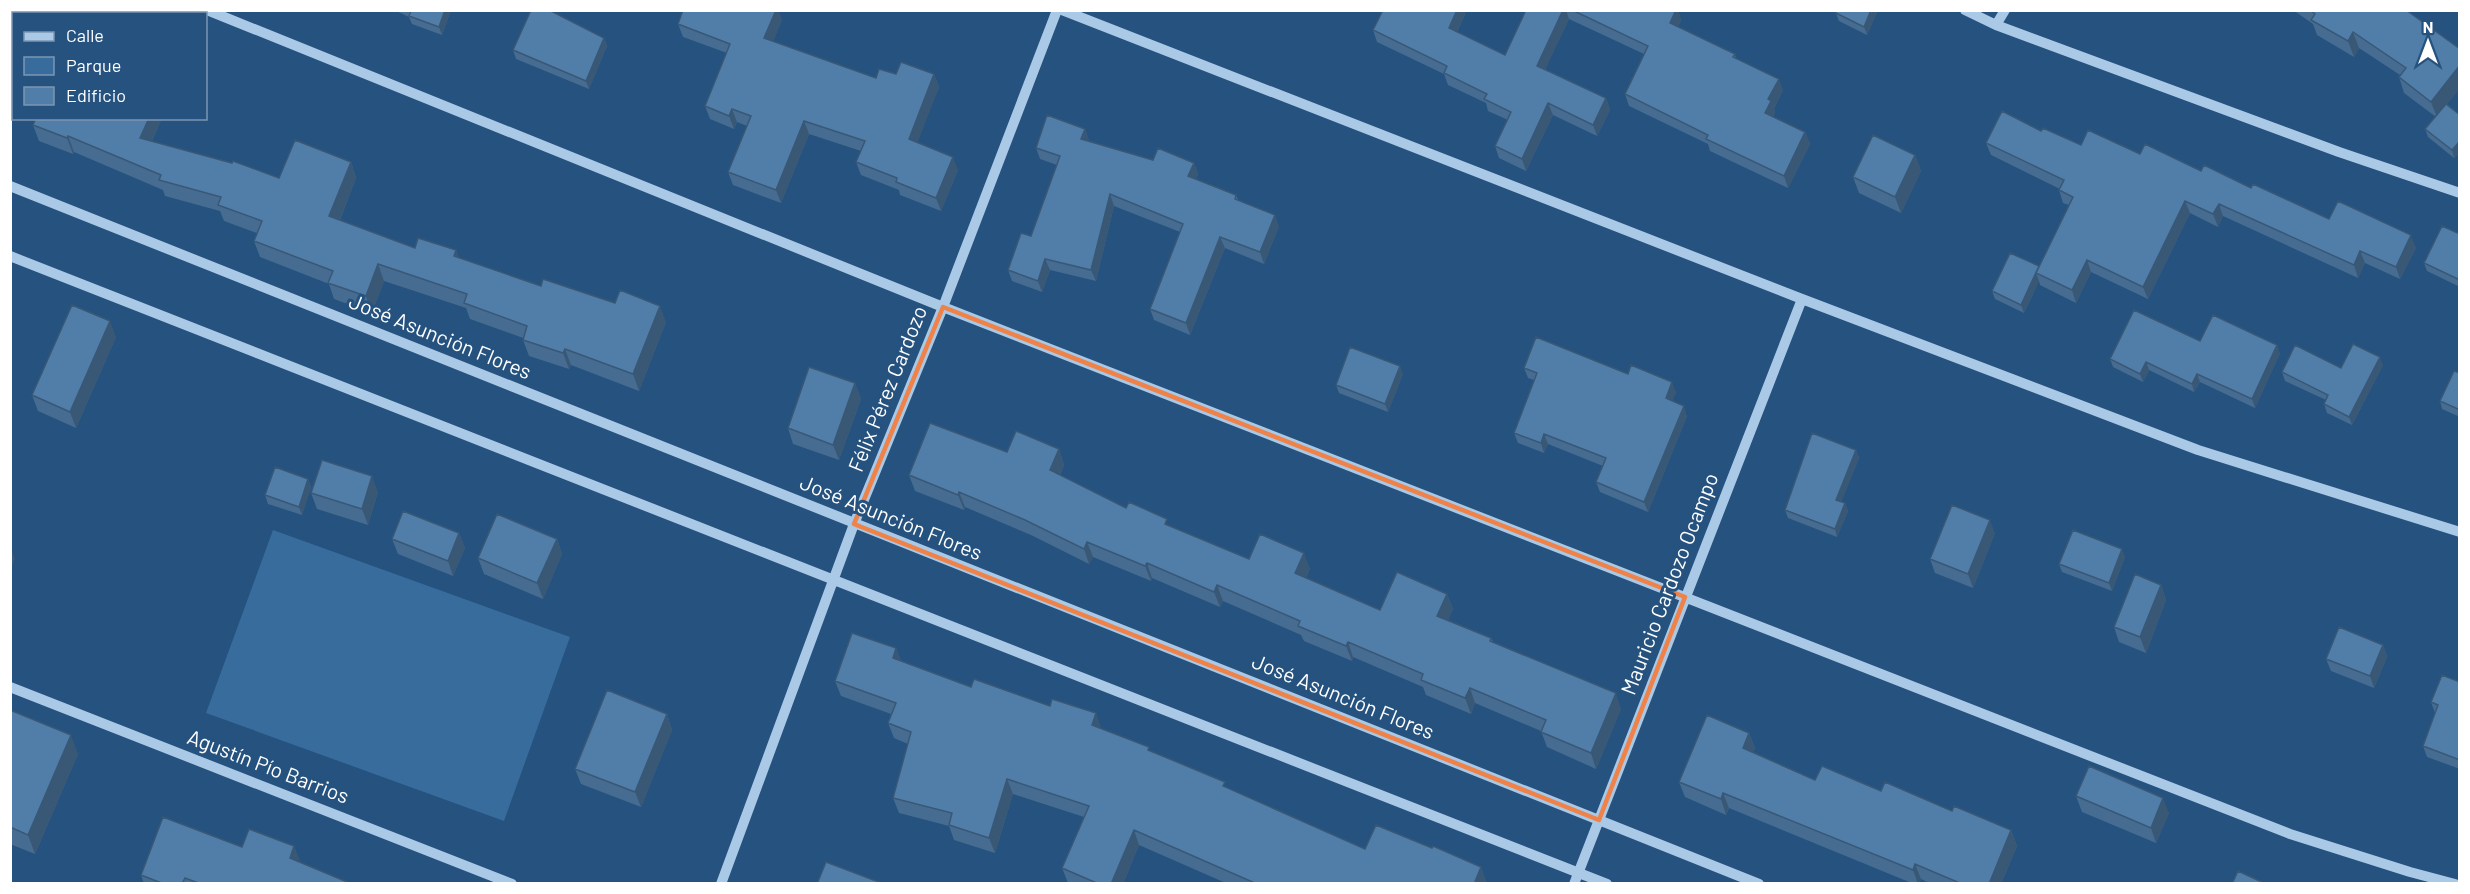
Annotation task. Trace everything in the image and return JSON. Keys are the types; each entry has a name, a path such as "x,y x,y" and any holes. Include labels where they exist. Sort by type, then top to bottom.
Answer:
{"street":[{"path":"207,10 943,307 2290,834 2455,884"},
{"name":"Félix Pérez Cardozo","path":"721,884 854,524 943,307 1057,10"},
{"path":"1062,10 1802,299 2198,450 2460,532"},
{"path":"1965,10 1996,25 2339,152 2460,193"},
{"path":"1996,25 2005,10"},
{"name":"José Asunción Flores","path":"10,186 1759,884"},
{"path":"10,256 1607,884"},
{"name":"Mauricio Cardozo Ocampo","path":"1574,884 1802,299"},
{"name":"Agustín Pío Barrios","path":"10,687 512,884"}],"highlighted area":[{"path":"943,307 1685,597 1599,820 854,524"}],"green space":[{"path":"273,530 570,637 504,821 206,713"}],"building":[{"path":"411,10 445,10 439,27 409,16"},
{"path":"531,10 549,10 604,38 586,81 513,50"},
{"path":"683,10 776,10 764,38 876,78 879,69 896,74 901,62 934,74 909,139 953,157 936,198 896,182 897,178 856,162 865,141 804,121 776,190 728,172 751,116 732,109 729,116 705,106 730,44 678,24"},
{"path":"1383,10 1457,10 1449,28 1505,55 1526,10 1563,10 1537,66 1606,98 1593,125 1548,103 1522,159 1495,146 1511,112 1484,99 1487,94 1444,73 1447,66 1373,30"},
{"path":"1572,10 1676,10 1670,23 1735,54 1733,57 1779,79 1768,99 1771,101 1765,113 1805,132 1784,176 1706,139 1708,135 1625,94 1648,46"},
{"path":"1837,10 1871,10 1864,27 1836,13"},
{"path":"2310,10 2406,10 2460,49 2460,65 2431,102 2399,77 2406,68 2353,32 2348,41 2311,20 2315,14"},
{"path":"2446,104 2460,115 2460,141 2452,150 2425,129"},
{"path":"2002,111 2041,131 2043,128 2081,145 2088,130 2140,154 2145,144 2201,171 2204,165 2251,188 2253,184 2329,219 2338,201 2411,235 2396,267 2360,251 2354,265 2219,204 2213,214 2185,201 2143,287 2087,260 2072,290 2036,273 2073,197 2059,190 2064,180 1986,143"},
{"path":"1047,115 1085,129 1081,139 1153,160 1158,148 1194,163 1188,176 1236,195 1235,199 1275,215 1260,252 1220,237 1186,323 1150,309 1183,224 1110,194 1091,270 1045,259 1038,281 1008,270 1021,233 1031,236 1060,156 1036,148"},
{"path":"35,120 148,120 140,138 232,163 233,161 279,178 295,140 351,162 329,216 415,248 418,238 456,250 454,256 541,286 543,279 615,303 620,290 660,306 633,374 565,349 563,353 523,340 527,326 464,303 467,294 378,264 366,296 328,283 333,271 254,241 262,221 218,205 221,197 159,180 161,175 68,136 67,138 33,125"},
{"path":"1873,135 1915,155 1895,197 1853,177"},
{"path":"2442,226 2460,234 2460,280 2424,263"},
{"path":"2010,253 2039,266 2021,305 1992,291"},
{"path":"72,305 110,321 70,412 32,395"},
{"path":"2134,310 2200,341 2213,315 2277,345 2252,399 2197,374 2192,384 2146,362 2140,374 2110,359"},
{"path":"1536,337 1628,374 1631,365 1672,382 1666,398 1684,406 1644,502 1596,482 1606,458 1544,434 1541,443 1514,433 1537,373 1524,368"},
{"path":"2353,344 2380,357 2349,417 2324,404 2328,395 2282,372 2295,345 2341,368"},
{"path":"1350,347 1400,366 1385,404 1336,385"},
{"path":"809,367 855,383 833,445 788,428"},
{"path":"2454,371 2460,373 2460,410 2440,401"},
{"path":"930,423 1007,452 1016,431 1059,449 1050,470 1126,508 1129,502 1167,519 1165,524 1249,559 1260,534 1304,553 1295,573 1380,610 1397,572 1447,594 1437,616 1491,638 1490,641 1616,693 1591,753 1541,732 1546,720 1470,688 1465,698 1421,680 1423,674 1348,642 1346,646 1298,626 1300,621 1217,585 1214,592 1147,563 1145,566 1087,542 1084,549 1025,520 959,492 958,495 909,475"},
{"path":"1812,433 1856,450 1836,500 1845,503 1835,529 1785,510"},
{"path":"322,460 372,476 362,509 311,493"},
{"path":"275,467 308,479 299,507 265,495"},
{"path":"1952,505 1990,520 1968,574 1930,559"},
{"path":"403,511 459,533 448,561 392,539"},
{"path":"497,514 557,539 537,583 478,558"},
{"path":"2073,530 2122,549 2109,583 2059,564"},
{"path":"2135,574 2161,585 2140,637 2114,627"},
{"path":"2339,627 2383,645 2370,676 2326,659"},
{"path":"852,633 896,648 893,658 971,687 974,679 1050,706 1052,699 1096,713 1092,725 1149,747 1148,750 1225,782 1223,786 1365,849 1376,825 1481,867 1474,884 1257,884 1134,830 1111,884 1099,884 1062,868 1089,806 1007,779 989,838 949,825 952,813 893,798 911,732 888,723 896,703 835,681"},
{"path":"2442,675 2460,682 2460,760 2423,746 2438,705 2431,702"},
{"path":"607,690 667,714 635,792 575,769"},
{"path":"10,710 71,735 28,835 10,827"},
{"path":"1707,715 1749,733 1743,748 1815,780 1822,766 1881,791 1885,782 1952,811 1954,806 2011,830 1989,884 1962,884 1915,864 1913,870 1723,793 1721,799 1679,782"},
{"path":"2089,766 2163,798 2151,828 2076,796"},
{"path":"163,817 242,847 249,829 294,846 290,858 352,884 201,884 185,878 182,884 164,884 141,875"},
{"path":"826,862 884,884 817,884"},
{"path":"2238,871 2266,884 2232,884"}]}
